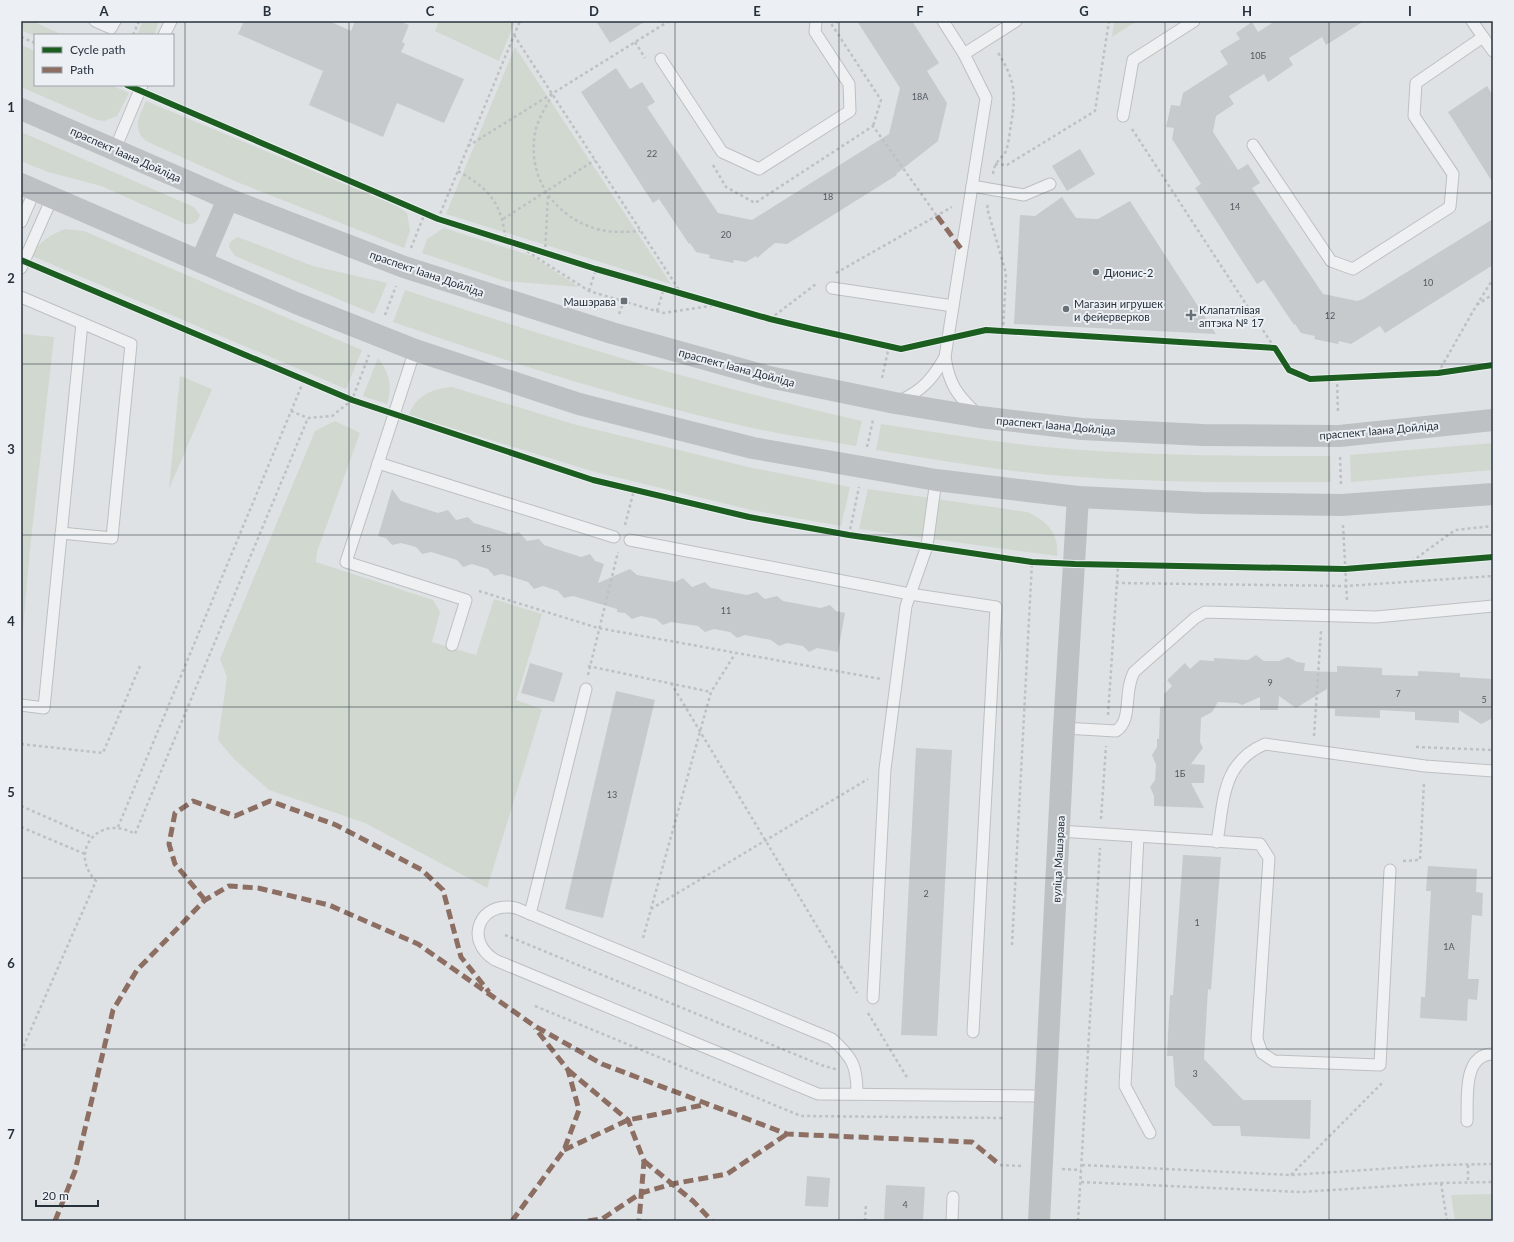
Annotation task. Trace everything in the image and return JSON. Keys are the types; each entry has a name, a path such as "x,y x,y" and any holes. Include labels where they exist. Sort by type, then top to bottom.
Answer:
{"main road":[{"name":"праспект Іаана Дойліда","path":"21,109 228,199 404,266 612,334 768,377 886,401 980,417 1082,429 1203,435 1339,436 1493,420"},
{"path":"36,191 377,336 415,350 579,404 659,426 753,448 936,480 1078,497 1202,503 1342,505 1493,494"},
{"path":"201,262 228,199"},
{"name":"вуліца Машэрава","path":"1039,1221 1064,728 1078,497"}],"lane":[{"path":"95,21 111,28 115,21"},
{"path":"164,34 171,21"},
{"path":"662,59 722,152 759,169 850,111 849,84 814,32 816,21"},
{"path":"886,401 912,396 926,386 944,358 986,98 964,54 942,21"},
{"path":"964,54 1016,21"},
{"path":"1124,116 1133,60 1194,21"},
{"path":"1472,21 1493,51"},
{"path":"1253,145 1331,261 1353,269 1450,206 1454,174 1414,116 1416,83 1483,37"},
{"path":"114,149 141,88"},
{"path":"971,192 1024,195 1050,184"},
{"path":"21,222 36,191"},
{"path":"23,265 36,191"},
{"path":"832,288 953,306"},
{"path":"21,297 131,344 112,538 61,533"},
{"path":"21,705 44,708 82,323"},
{"path":"415,350 346,562 466,600 452,644"},
{"path":"944,358 947,375 953,389 980,417"},
{"path":"378,463 614,537"},
{"path":"873,998 885,769 906,606 927,546 936,480"},
{"path":"630,540 910,594 996,607 973,1032"},
{"path":"1064,728 1116,731 1122,726 1126,718 1128,682 1134,672 1195,618 1205,612 1376,617 1493,606"},
{"path":"530,914 586,689"},
{"path":"1218,842 1227,782 1232,771 1256,748 1264,744 1425,766 1493,771"},
{"path":"1059,831 1260,844 1269,858 1257,1039 1262,1053 1274,1061 1380,1065 1390,870"},
{"path":"1138,837 1125,1086 1150,1133"},
{"path":"857,1094 857,1075 848,1054 832,1039 530,914 507,906 497,908 489,912 482,919 478,928 479,942 487,955 502,963 818,1094 1045,1096"},
{"path":"1466,1121 1470,1074 1475,1061 1488,1054 1493,1054"},
{"path":"952,1221 954,1198"}],"path":[{"path":"133,34 139,21"},
{"path":"438,219 520,21"},
{"path":"468,146 669,21"},
{"path":"994,164 1007,165 1094,111 1109,21"},
{"path":"514,36 681,293"},
{"path":"21,37 34,43"},
{"path":"141,88 438,219 545,253 770,319 901,349 986,330 1275,348"},
{"path":"552,94 535,133 535,162 538,176 545,192 559,209 576,221 598,230 617,232 641,231"},
{"path":"1124,116 1289,370 1310,379 1438,373 1493,366"},
{"path":"503,219 595,160"},
{"path":"458,172 478,183 495,201 503,219 506,241"},
{"path":"835,274 971,192"},
{"path":"545,253 548,196"},
{"path":"291,411 308,418 332,416 352,400 425,213"},
{"path":"519,245 589,291 664,313 718,304"},
{"path":"23,265 352,400 593,480 749,517 849,535 1032,562 1118,566 1345,569 1493,557"},
{"path":"589,291 596,268"},
{"path":"1438,373 1493,279"},
{"path":"770,319 808,289 821,281"},
{"path":"657,311 664,288"},
{"path":"1476,306 1493,294"},
{"path":"849,535 863,468 886,401 889,346"},
{"path":"118,826 304,380"},
{"path":"21,1052 96,881 89,874 86,865 85,854 87,846 92,837 99,831 108,827 118,826 135,834 308,418"},
{"path":"624,528 634,489"},
{"path":"1406,565 1455,530 1493,526"},
{"path":"586,689 588,666 618,551"},
{"path":"1012,945 1032,562"},
{"path":"1078,1221 1118,566"},
{"path":"1116,583 1346,586 1493,576"},
{"path":"474,589 598,628 896,682"},
{"path":"1314,737 1322,616"},
{"path":"643,938 711,692 735,654"},
{"path":"21,744 103,753 140,666"},
{"path":"588,666 711,692"},
{"path":"671,683 861,1000"},
{"path":"651,910 885,769"},
{"path":"21,806 92,837"},
{"path":"21,827 85,854"},
{"path":"505,935 821,1065 857,1075"},
{"path":"865,1007 917,1094"},
{"path":"1082,1165 1291,1175 1493,1164"},
{"path":"1468,1165 1468,1183"},
{"path":"1081,1182 1301,1192 1441,1183 1493,1182"},
{"path":"1441,1183 1447,1221"},
{"path":"865,1221 866,1203"}],"shaded area":[{"path":"21,21 32,21 61,34 34,34 34,36 21,30"},
{"path":"143,21 159,21 154,34 137,34"},
{"path":"439,21 515,21 499,61 435,31"},
{"path":"1114,21 1137,21 1112,37"},
{"path":"21,45 34,51 34,86 113,86 129,93 117,116 104,121 97,120 21,87"},
{"path":"515,47 671,284 446,214"},
{"path":"146,101 397,206 407,213 410,231 404,248 237,182 148,142 143,138 138,128 139,118"},
{"path":"21,132 194,207 200,215 198,220 191,224 186,224 101,186 48,172 21,161"},
{"path":"444,228 532,256 579,287 505,281 422,253 427,239"},
{"path":"65,229 84,231 362,350 346,389 32,256 42,242"},
{"path":"238,237 313,266 387,283 374,314 235,256 229,247 230,242"},
{"path":"405,290 518,327 632,361 746,393 862,421 856,446 757,429 665,407 483,353 393,322"},
{"path":"23,334 54,337 30,549 21,653 21,353"},
{"path":"378,358 385,369 389,380 390,392 387,404 363,396"},
{"path":"180,376 212,389 169,489"},
{"path":"452,387 573,424 748,467 850,487 841,526 751,510 595,472 409,415 416,402 426,394 438,389"},
{"path":"335,421 360,433 317,552 316,562 433,600 440,612 432,642 476,655 494,599 542,614 516,700 542,709 487,888 365,823 269,790 234,759 218,740 227,677 220,659 315,431"},
{"path":"881,424 1007,443 1082,450 1175,455 1330,456 1331,482 1206,482 1111,479 1004,470 876,450"},
{"path":"1493,443 1493,470 1351,482 1350,455"},
{"path":"868,489 1027,512 1040,519 1054,534 1057,556 859,529"},
{"path":"1493,1194 1493,1221 1455,1221 1451,1195"}],"building":[{"path":"244,21 329,21 351,31 355,21 398,21 409,25 402,42 405,44 401,52 464,79 444,123 397,103 383,137 309,105 323,71 238,34"},
{"path":"596,21 646,21 610,43"},
{"path":"857,21 912,21 939,63 927,71 947,103 938,141 896,174 897,175 787,244 775,243 757,258 756,256 746,262 734,260 733,263 709,258 710,255 696,252 659,199 653,203 581,92 616,68 630,89 642,82 655,102 647,107 718,213 752,220 889,134 900,88"},
{"path":"1275,21 1364,21 1326,45 1322,37 1289,58 1293,65 1268,82 1264,74 1229,96 1234,104 1216,116 1213,132 1238,170 1248,164 1260,183 1252,188 1323,294 1357,301 1363,299 1493,219 1493,265 1385,333 1380,326 1351,344 1339,341 1338,344 1314,339 1315,336 1301,333 1264,280 1257,284 1195,188 1201,184 1172,139 1174,128 1166,127 1171,105 1180,106 1183,93 1228,64 1220,51 1240,39 1236,33 1252,22 1258,32"},
{"path":"1487,86 1493,96 1493,183 1448,112"},
{"path":"1080,149 1095,174 1067,191 1052,166"},
{"name":"Дионис-2","path":"1062,197 1076,218 1098,219 1130,201 1216,334 1014,324 1020,215 1035,216"},
{"path":"392,489 401,501 438,513 448,510 456,520 468,517 474,523 510,534 519,532 527,541 539,539 544,545 581,557 590,554 595,561 604,564 598,583 630,569 637,575 675,582 683,578 692,587 705,582 711,588 747,595 757,592 765,599 777,596 783,601 821,608 830,605 836,611 845,613 838,652 817,648 809,652 803,646 787,643 779,646 771,640 745,635 737,638 730,632 714,629 705,632 698,626 671,622 663,625 656,619 641,616 632,619 625,613 617,612 617,609 573,596 564,598 558,591 543,586 534,589 528,582 502,574 494,576 488,569 472,564 463,567 457,560 431,552 422,554 416,547 401,543 392,545 386,538 378,536"},
{"path":"1256,655 1264,661 1279,661 1288,657 1297,662 1305,663 1304,671 1337,672 1337,666 1382,668 1382,675 1418,676 1418,671 1460,673 1460,677 1493,679 1493,718 1481,724 1459,710 1459,723 1415,720 1415,712 1380,710 1380,718 1335,716 1335,709 1327,708 1327,689 1296,708 1279,696 1278,710 1260,710 1260,697 1242,705 1238,703 1218,702 1212,712 1201,718 1200,742 1203,748 1191,764 1205,765 1204,783 1191,783 1204,808 1154,806 1154,796 1150,787 1155,780 1156,765 1152,755 1157,747 1157,739 1159,739 1160,707 1164,707 1164,694 1172,686 1167,680 1185,663 1190,669 1200,660 1214,661 1214,658 1248,660"},
{"path":"530,663 563,673 554,702 521,693"},
{"path":"616,691 655,700 603,918 565,909"},
{"path":"916,748 952,750 937,1036 901,1035"},
{"path":"1183,855 1221,857 1211,990 1208,989 1204,1059 1243,1100 1311,1100 1310,1139 1241,1136 1240,1126 1213,1126 1175,1086 1173,1056 1167,1056 1170,995 1173,995"},
{"path":"1428,866 1477,869 1476,892 1483,893 1482,916 1472,915 1468,979 1479,979 1477,1000 1468,999 1467,1021 1420,1018 1421,997 1425,997 1431,891 1426,891"},
{"path":"807,1176 830,1178 828,1207 805,1206"},
{"path":"886,1185 925,1187 923,1221 884,1221"}],"marked path":[{"path":"937,216 962,250"},
{"path":"205,900 175,864 169,844 175,813 193,801 235,816 270,801 336,825 422,870 443,890 461,957 489,992"},
{"path":"55,1221 75,1171 113,1010 137,970 205,900 229,886 258,888 329,905 418,944 533,1025 602,1064 787,1134 972,1142 1000,1165"},
{"path":"512,1221 564,1150 579,1110 568,1070 535,1028"},
{"path":"568,1070 628,1120 644,1161 639,1221"},
{"path":"564,1150 628,1120 708,1104"},
{"path":"588,1221 602,1219 641,1193 672,1184 727,1174 787,1134"},
{"path":"644,1161 693,1201 712,1221"}],"cycle path":[{"path":"129,86 438,219 596,269 770,319 901,349 986,330 1275,348 1289,370 1310,379 1438,373 1493,365"},
{"path":"21,260 352,400 593,480 749,517 849,535 1032,562 1345,569 1493,557"}],"place":[{"name":"Дионис-2","path":"1096,272"},
{"name":"Машэрава","path":"624,301"},
{"name":"Магазин игрушек и фейерверков","path":"1066,309"},
{"name":"Клапатлівая аптэка № 17","path":"1191,315"}]}
